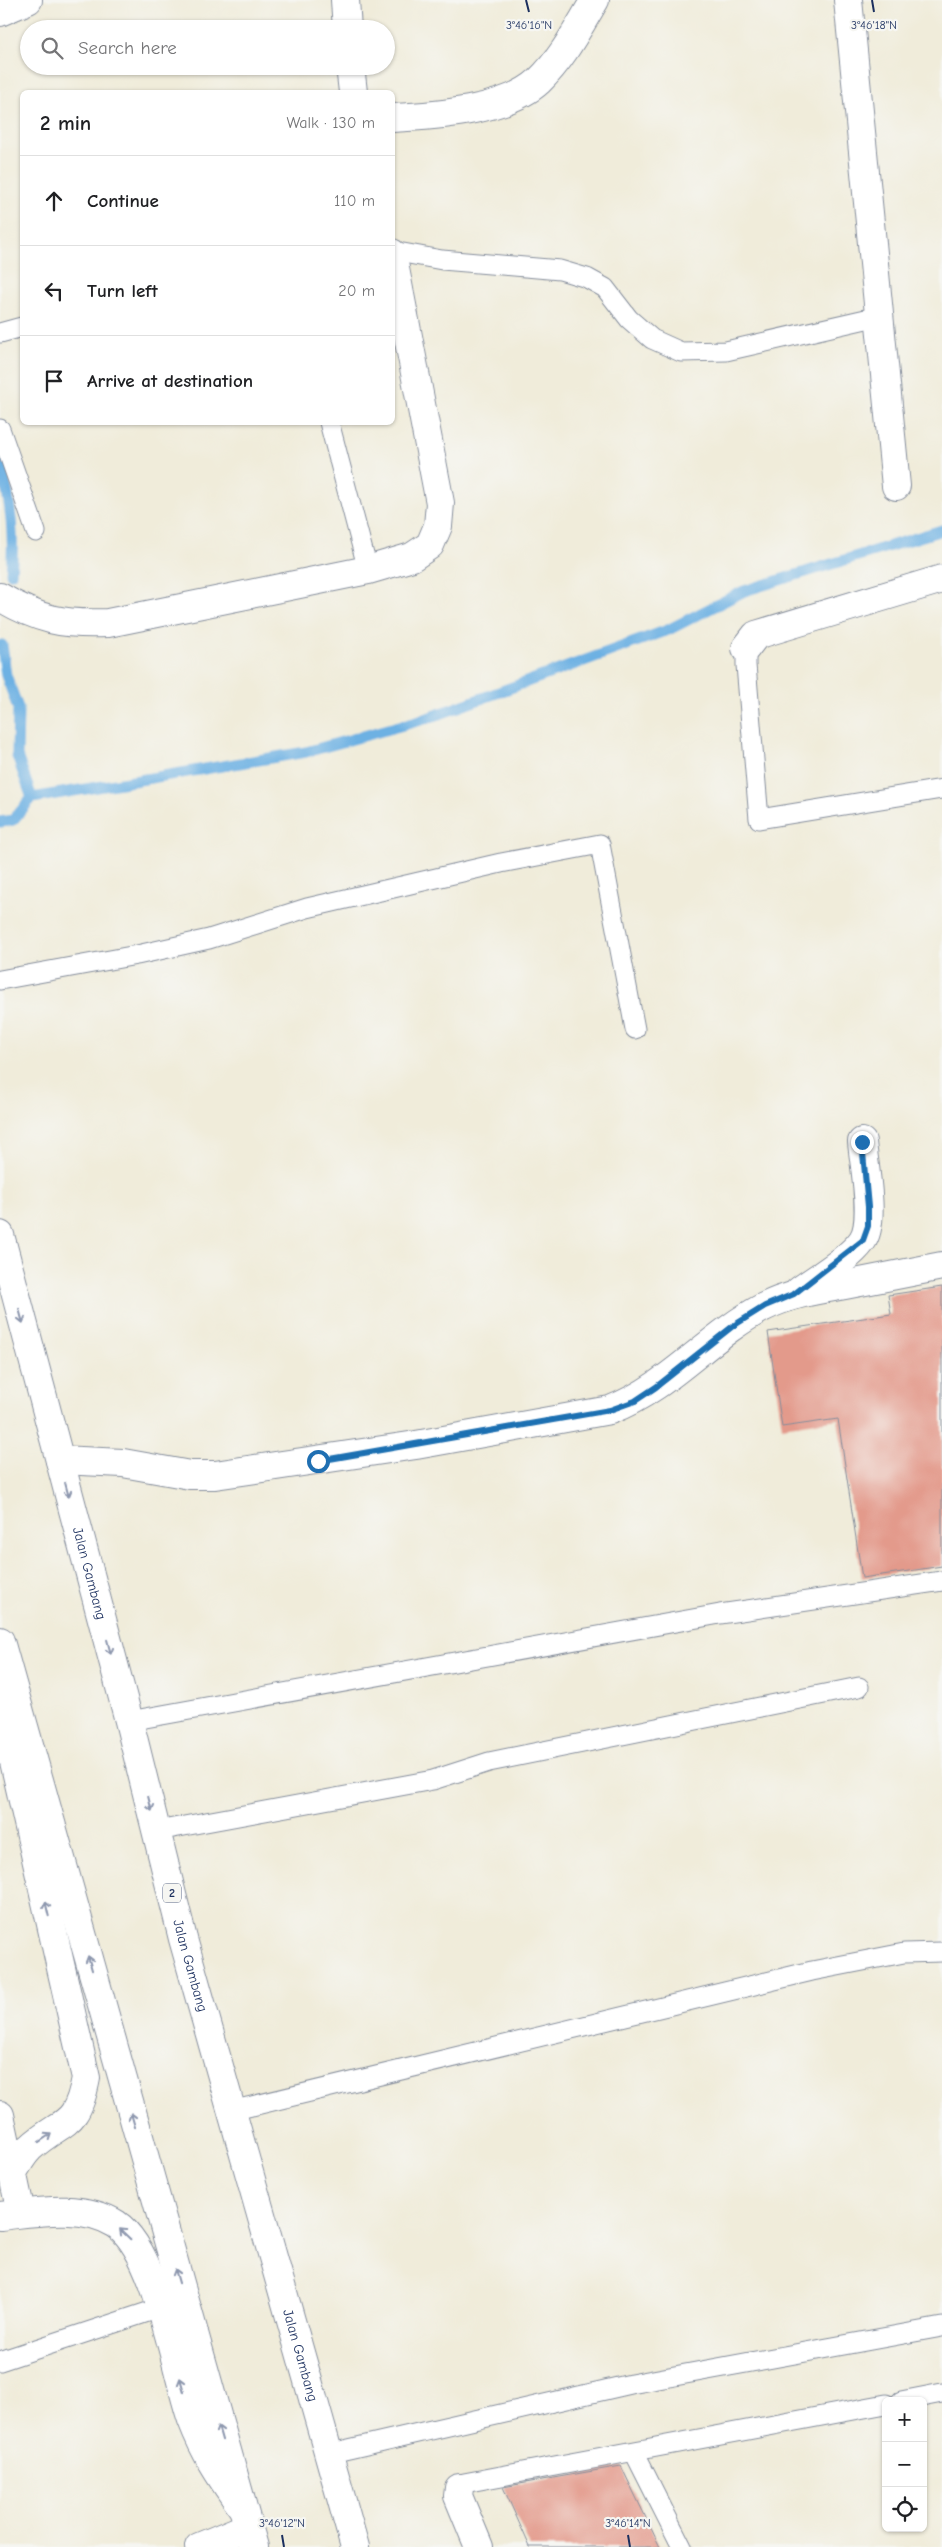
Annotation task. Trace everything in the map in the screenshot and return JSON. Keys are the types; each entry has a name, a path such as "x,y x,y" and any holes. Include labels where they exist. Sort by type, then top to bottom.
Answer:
{"main road":[{"path":"0,12 28,0"},
{"path":"345,0 346,20"},
{"path":"395,118 430,117 474,110 511,98 537,83 563,54 596,0"},
{"path":"848,0 896,486"},
{"path":"351,75 353,90"},
{"path":"0,597 26,612 52,621 76,625 108,624 368,570 412,557 430,545 438,526 440,503 395,268"},
{"path":"746,648 756,636 942,579"},
{"path":"794,1294 863,1240 868,1226 868,1207 862,1142"},
{"name":"Jalan Gambang","path":"0,1235 129,1721 183,1939 327,2454 355,2547"},
{"path":"60,1460 123,1464 190,1475 215,1476 416,1445 610,1410 635,1401 656,1387 733,1326 765,1306 794,1294 942,1266"},
{"path":"1,1652 247,2527"},
{"path":"0,1689 3,1714 86,2078 81,2102 68,2122 30,2148 12,2173"},
{"path":"0,2115 12,2173 11,2215 68,2210 96,2215 116,2224 132,2240 152,2280 192,2418 207,2458 247,2527"},
{"path":"459,2488 458,2496 478,2547"},
{"path":"199,2547 247,2527"}],"lane":[{"path":"395,252 442,260 560,270 587,278 605,288 629,319 652,340 681,352 726,351 880,316"},
{"path":"0,333 20,328"},
{"path":"330,425 368,570"},
{"path":"0,429 36,532"},
{"path":"746,648 758,819 942,789"},
{"path":"0,980 209,940 307,908 501,863 600,844 635,1029"},
{"path":"129,1721 720,1614 942,1581"},
{"path":"157,1831 433,1780 489,1762 859,1688"},
{"path":"231,2111 812,1971 904,1953 942,1952"},
{"path":"0,2361 160,2308"},
{"path":"327,2454 631,2384 942,2327"},
{"path":"922,2397 942,2393"},
{"path":"459,2488 464,2483 882,2405"},
{"path":"634,2452 682,2547"}],"building":[{"path":"942,1287 942,1566 862,1578 838,1419 782,1427 768,1332 891,1314 888,1295"},
{"path":"621,2466 660,2547 530,2547 503,2487"}],"waterway":[{"path":"0,460 11,516 11,573"},
{"path":"0,822 13,820 32,798 306,752 428,718 668,630 744,591 942,530"},
{"path":"2,645 6,675 18,708 17,756 32,798"}],"route":[{"path":"318,1461 610,1410 635,1401 656,1387 733,1326 765,1306 794,1294 863,1240 868,1226 868,1207 862,1142"}]}
